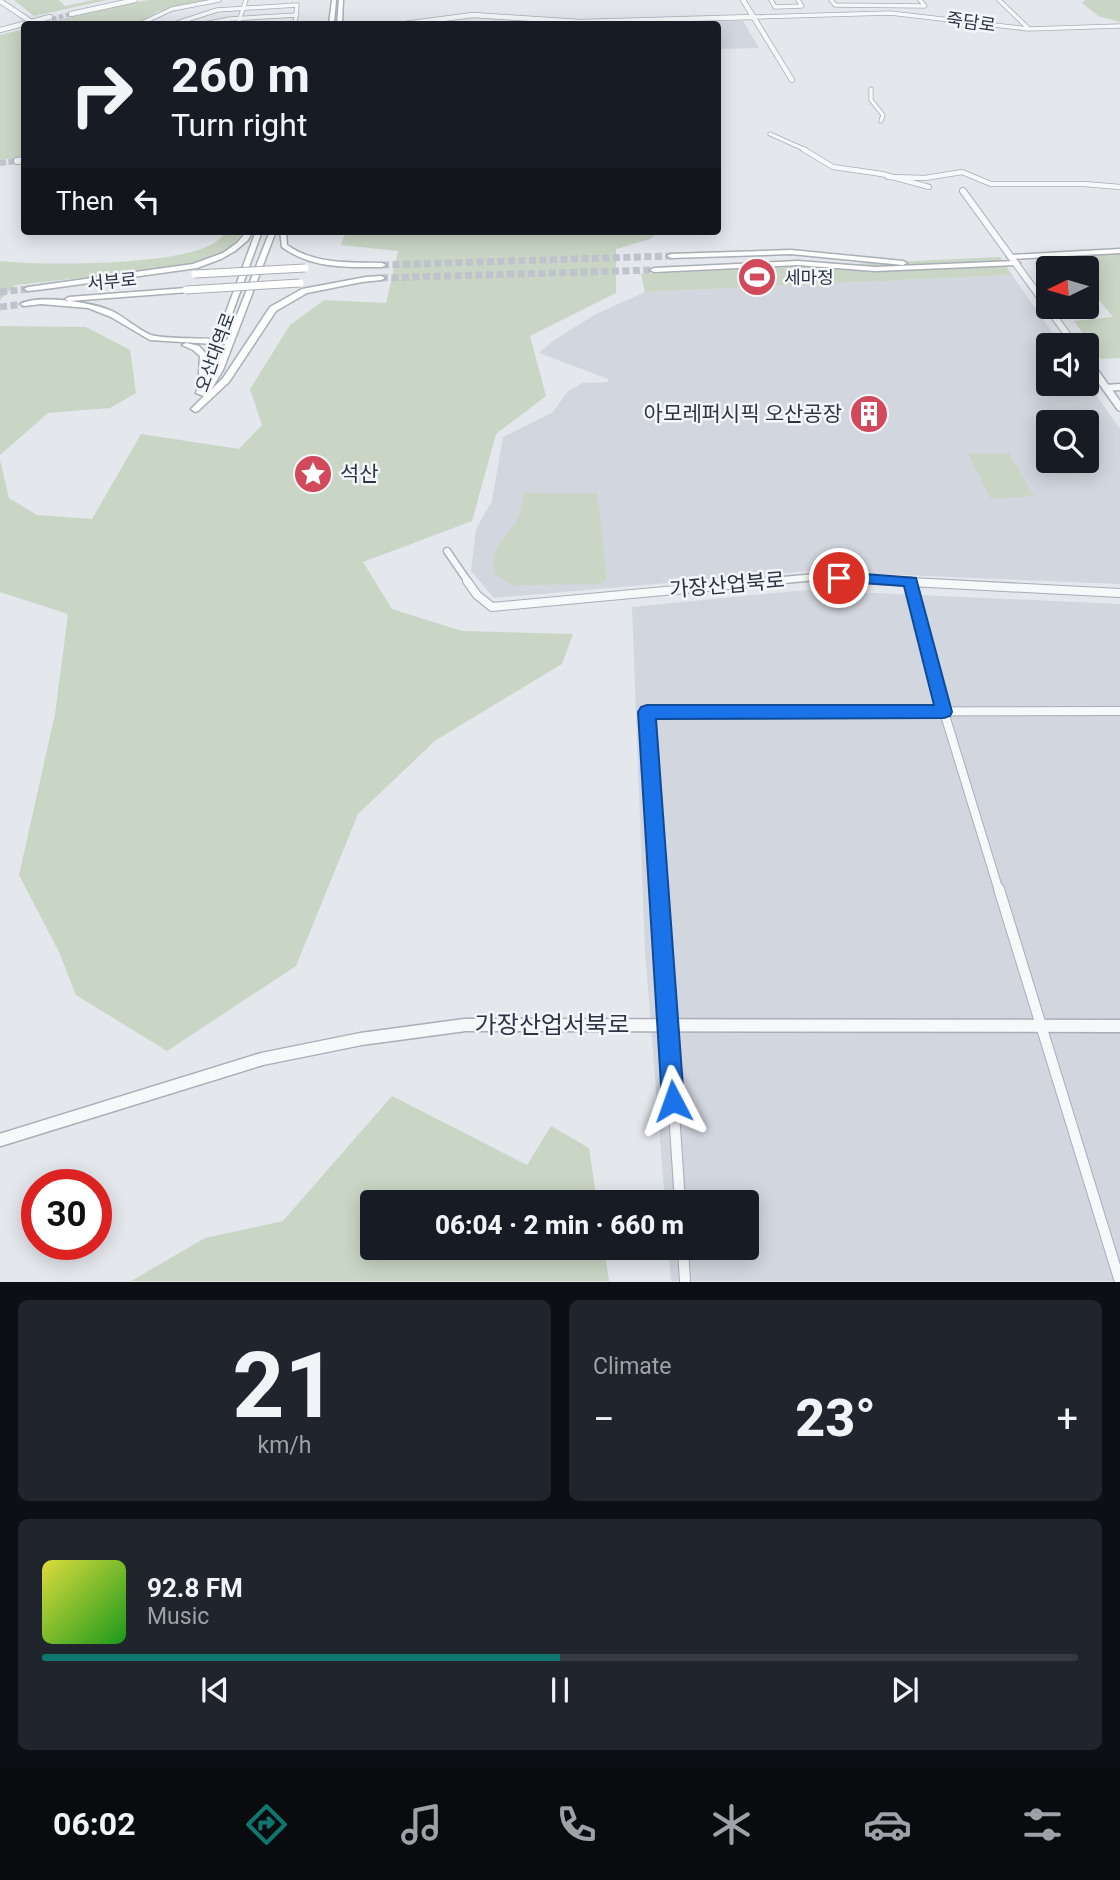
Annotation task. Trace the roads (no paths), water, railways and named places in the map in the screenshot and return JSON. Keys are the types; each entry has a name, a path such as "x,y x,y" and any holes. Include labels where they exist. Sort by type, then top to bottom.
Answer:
{"main road":[{"path":"331,21 334,0"},
{"path":"340,21 341,0"},
{"path":"53,286 194,266 216,259 236,248 247,235"},
{"name":"오산대역로","path":"195,409 258,235"},
{"name":"오산대역로","path":"195,409 219,370 271,235"},
{"name":"서부로","path":"28,289 195,274 382,265 331,264 303,259 284,246 283,235"},
{"path":"1053,256 1120,251"},
{"path":"671,256 791,252 924,266 958,266"},
{"path":"1015,263 1036,258"},
{"path":"653,270 798,263 876,269 1015,263 1036,258"},
{"path":"195,409 226,380 272,309 305,291 381,278"},
{"name":"서부로","path":"24,304 186,290 366,279"},
{"path":"41,302 85,305 107,311 143,334 196,348 204,356 201,389"},
{"path":"163,340 229,342"}],"street":[{"path":"122,0 69,13 135,0"},
{"path":"146,21 172,9 219,0"},
{"path":"239,21 246,0"},
{"path":"743,0 792,80"},
{"path":"771,0 775,7 802,6 798,0"},
{"path":"831,0 835,5 861,2 925,6 920,0"},
{"path":"999,0 1028,29"},
{"path":"0,1 25,21"},
{"path":"861,2 871,13"},
{"path":"182,21 195,16 243,8 297,5 295,21"},
{"name":"죽담로","path":"615,21 908,13 1028,29 1120,26"},
{"path":"223,21 296,15"},
{"name":"죽담로","path":"427,21 473,15 538,21"},
{"path":"195,16 202,21"},
{"path":"268,21 269,16"},
{"path":"40,21 51,18"},
{"path":"0,31 21,26"},
{"path":"871,89 871,100 883,115 881,121"},
{"path":"770,134 794,143 827,165 929,187"},
{"path":"17,161 21,160"},
{"path":"888,177 925,178 962,172 991,184 1084,184 1120,187"},
{"path":"963,191 1066,333"},
{"path":"1099,377 1120,407"},
{"path":"1106,387 1120,387"},
{"name":"가장산업북로","path":"447,551 477,595 492,607 815,577 1120,593"},
{"path":"911,581 944,712 1120,1282"},
{"path":"679,1190 647,712 1120,712"},
{"name":"가장산업서북로","path":"0,1140 262,1059 361,1039 465,1025 1120,1026"},
{"path":"684,1260 685,1282"}],"tunnel":[{"path":"52,19 71,14"},
{"path":"0,163 17,161"},
{"path":"382,265 671,256"},
{"path":"381,278 654,270"},
{"path":"0,292 28,289"},
{"path":"0,307 24,304"}],"place":[{"name":"세마정","path":"757,277"},
{"name":"아모레퍼시픽 오산공장","path":"869,414"},
{"name":"석산","path":"313,474"}]}
